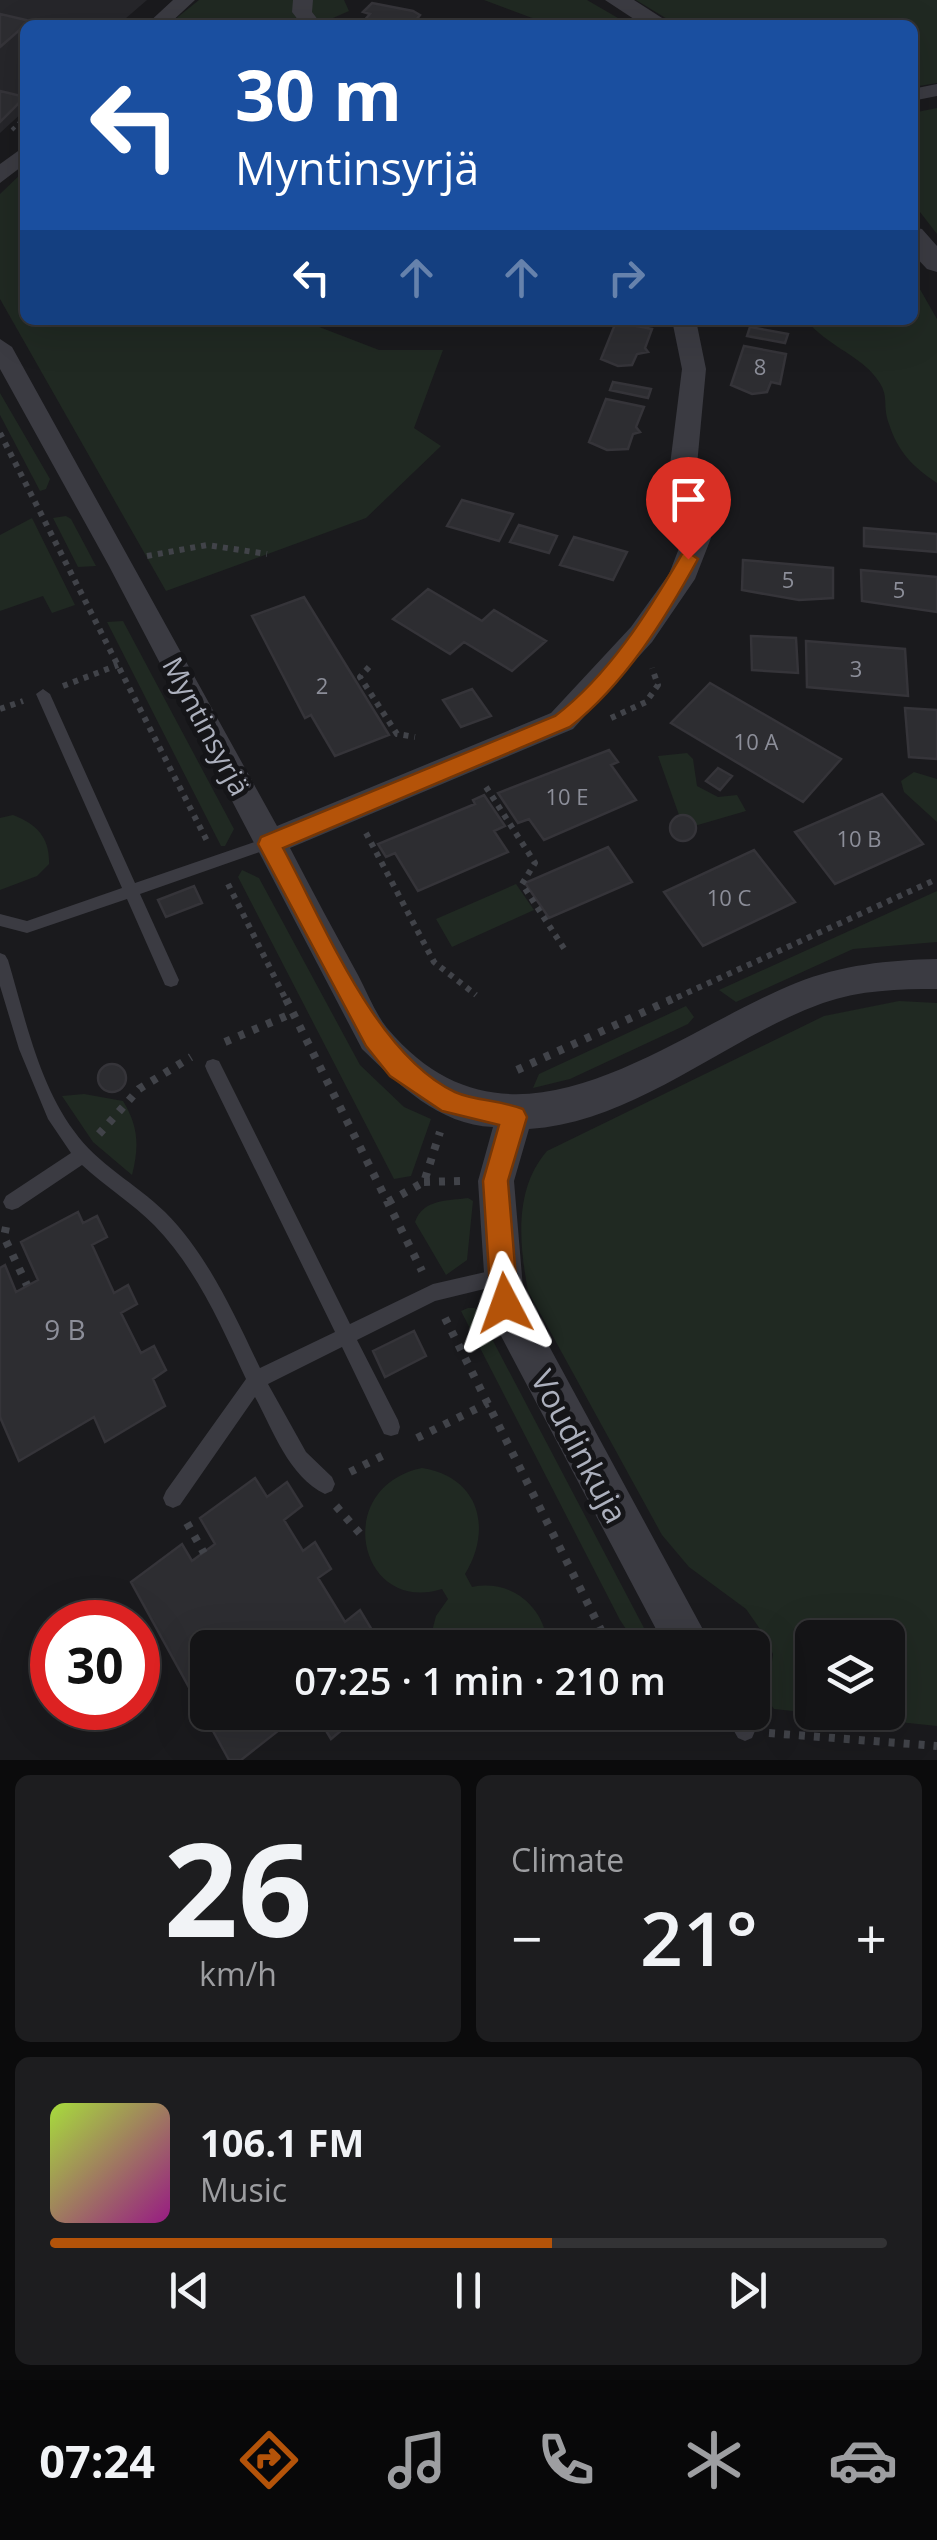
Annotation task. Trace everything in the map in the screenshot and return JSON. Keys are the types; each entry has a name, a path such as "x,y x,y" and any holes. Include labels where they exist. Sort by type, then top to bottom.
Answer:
{"street":[{"path":"162,20 185,0"},
{"path":"617,0 653,20"},
{"path":"0,176 20,157"},
{"path":"918,241 937,262"},
{"path":"269,844 562,722 585,704 659,612 698,542 683,456 696,341 687,325"},
{"name":"Myntinsyrjä","path":"0,347 122,566 374,1038 399,1068 450,1103 514,1117 561,1110 807,994 884,974 937,974"},
{"name":"Voudinkuja","path":"514,1117 496,1181 505,1303 680,1630"}],"lane":[{"path":"43,694 171,980"},
{"path":"0,920 27,927 269,844"},
{"path":"0,960 28,1051 66,1134 112,1184 161,1221 214,1294 299,1459 325,1484"},
{"path":"209,1058 391,1427"},
{"path":"12,1202 84,1154"},
{"path":"172,1498 256,1380 433,1293 503,1277"}],"path":[{"path":"0,432 601,1630"},
{"path":"146,557 171,548 238,544 266,554"},
{"path":"369,667 360,676 397,734 415,737"},
{"path":"478,773 535,863 522,884 566,952"},
{"path":"360,821 434,962 476,994"},
{"path":"502,1074 532,1065 937,880"},
{"path":"223,1043 293,1013"},
{"path":"84,1154 123,1101 170,1066 209,1058"},
{"path":"388,1202 424,1182 442,1126"},
{"path":"12,1202 4,1237 27,1286"},
{"path":"325,1484 338,1508 363,1537"},
{"path":"770,1726 937,1746"}],"shaded area":[{"path":"0,0 147,0 124,20 20,20 20,115 0,133"},
{"path":"199,0 344,0 349,11 328,20 174,20"},
{"path":"484,0 587,0 621,20 538,20"},
{"path":"636,0 937,0 937,83 918,86 918,20 669,20"},
{"path":"937,108 937,234 918,209 918,112"},
{"path":"20,175 20,325 314,325 379,350 443,350 414,428 441,446 366,518 166,591 0,299 0,194"},
{"path":"918,286 937,319 937,483 914,465 897,443 882,388 873,374 811,325 918,325"},
{"path":"0,393 50,479 46,489 40,491 0,415"},
{"path":"66,516 96,566 78,567 53,518"},
{"path":"32,518 75,605 52,613 43,596 0,611 0,535"},
{"path":"123,621 234,829 225,846 221,846 107,622"},
{"path":"687,753 693,759 697,786 718,797 737,795 746,811 684,829 658,756"},
{"path":"914,772 937,779 937,822 904,792 901,781"},
{"path":"13,815 40,833 49,864 37,876 0,890 0,818"},
{"path":"242,870 259,878 360,1065 404,1107 431,1119 411,1176 394,1179 238,877"},
{"path":"516,884 534,910 452,947 436,919"},
{"path":"937,891 937,942 853,949 736,1002 719,990"},
{"path":"899,1001 937,1003 937,1726 905,1723 905,1620 795,1620 795,1711 774,1709 770,1703 773,1654 770,1630 761,1630 746,1609 689,1567 662,1535 528,1291 521,1236 524,1199 536,1166 547,1151 824,1016"},
{"path":"686,1006 694,1017 688,1024 570,1079 533,1088 539,1074"},
{"path":"84,1094 123,1101 136,1137 132,1175 93,1142 62,1096"},
{"path":"468,1198 473,1201 467,1260 446,1275 415,1222 430,1205"},
{"path":"475,1308 481,1318 645,1630 627,1630 620,1620 461,1311"},
{"path":"422,1468 457,1482 468,1493 479,1523 474,1557 465,1574 472,1587 500,1587 524,1599 544,1630 432,1630 436,1616 448,1599 442,1589 413,1592 391,1584 375,1567 366,1545 366,1521 375,1499 393,1480"}],"building":[{"path":"372,3 420,15 416,20 365,20 370,14 363,12"},
{"path":"0,14 26,20 20,20 20,30 0,47"},
{"path":"0,91 20,96 20,102 0,122"},
{"path":"615,325 652,329 645,348 648,352 637,354 632,365 618,366 601,359"},
{"path":"750,327 788,334 785,343 747,336"},
{"path":"744,346 786,354 780,384 771,382 767,392 752,394 731,385"},
{"path":"613,382 651,389 648,398 610,390"},
{"path":"606,399 644,407 636,427 640,432 633,434 628,449 607,450 589,442"},
{"path":"462,500 513,514 499,541 447,526"},
{"path":"519,525 557,536 549,553 510,542"},
{"path":"864,528 937,534 937,552 864,546"},
{"path":"574,537 627,552 613,580 560,565"},
{"path":"743,560 833,568 833,598 799,600 742,590"},
{"path":"861,570 937,577 937,612 862,601"},
{"path":"428,589 482,621 494,610 546,641 512,671 464,642 450,654 393,619"},
{"path":"304,597 389,735 335,756 311,715 305,718 252,616"},
{"path":"751,636 796,638 798,673 752,670"},
{"path":"806,641 905,649 908,696 807,687"},
{"path":"710,683 841,759 803,802 671,723"},
{"path":"472,689 491,716 461,727 443,700"},
{"path":"905,708 937,710 937,759 909,757"},
{"path":"609,750 618,762 611,765 636,800 544,840 529,819 518,823 498,793"},
{"path":"718,768 732,776 720,790 706,781"},
{"path":"882,794 923,844 835,884 795,832"},
{"path":"484,795 505,826 494,831 508,852 418,891 395,853 386,857 378,844 475,804 473,800"},
{"path":"683,815 692,819 696,828 692,837 683,841 674,837 670,828 674,819"},
{"path":"608,847 632,882 549,918 525,883"},
{"path":"754,850 795,902 703,946 664,892"},
{"path":"194,886 202,903 166,917 158,900"},
{"path":"112,1064 122,1068 126,1078 122,1088 112,1092 102,1088 98,1078 102,1068"},
{"path":"78,1212 83,1223 97,1216 107,1237 92,1245 114,1293 128,1285 137,1304 121,1313 141,1353 154,1346 166,1370 153,1379 165,1406 105,1442 94,1417 19,1461 0,1417 0,1268 5,1265 16,1292 38,1280 21,1242"},
{"path":"414,1331 426,1356 385,1377 373,1351"},
{"path":"255,1478 267,1497 287,1482 302,1506 284,1520 303,1551 315,1542 331,1569 318,1578 345,1622 360,1610 372,1630 190,1630 190,1689 160,1635 160,1600 141,1600 131,1582 182,1544 192,1561 215,1544 200,1518"},
{"path":"212,1730 279,1730 241,1760 229,1760"},
{"path":"326,1730 342,1730 331,1739"}],"route":[{"path":"505,1303 496,1181 514,1117 450,1103 399,1068 374,1038 269,844 562,722 585,704 659,612 688,559"}]}
